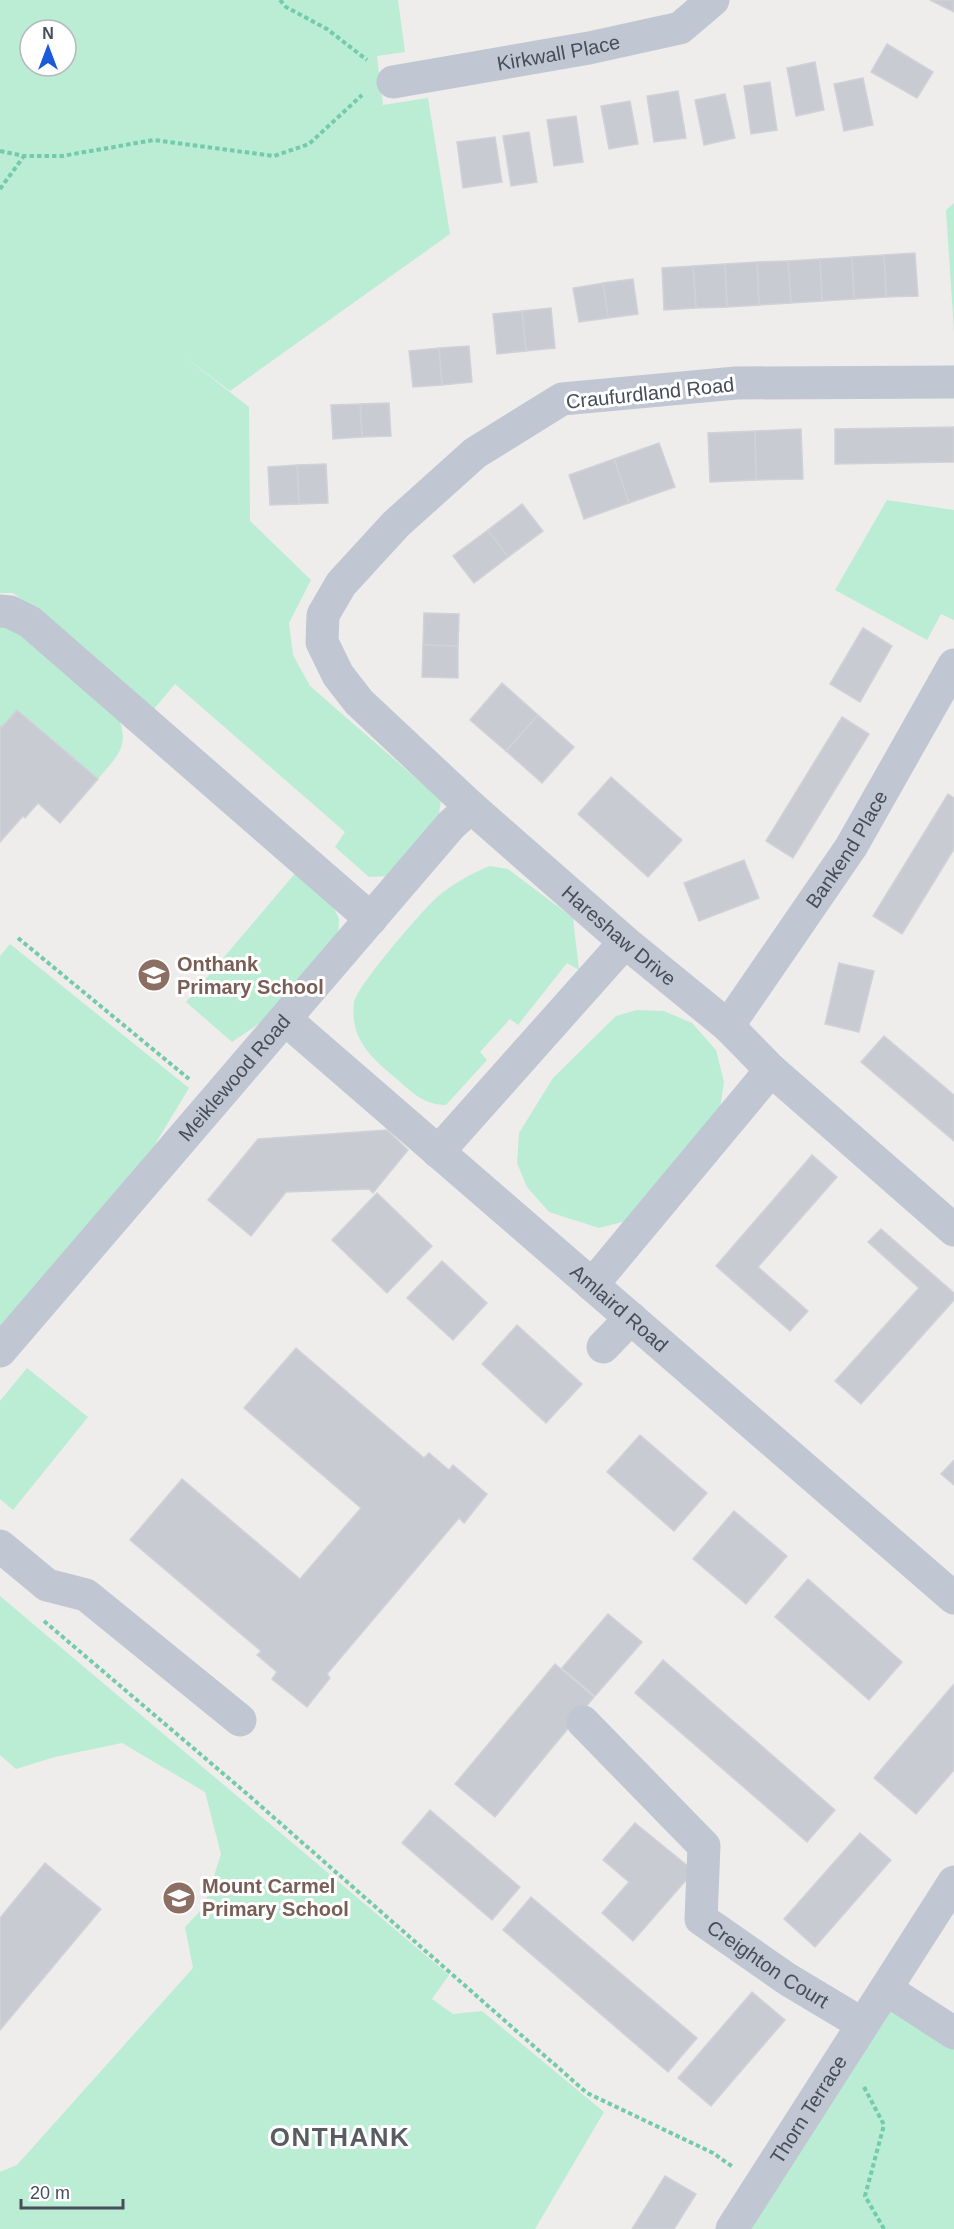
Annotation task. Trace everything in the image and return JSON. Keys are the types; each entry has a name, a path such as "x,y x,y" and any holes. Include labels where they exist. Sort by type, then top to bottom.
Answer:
{"street":[{"name":"Kirkwall Place","path":"393,82 589,48 680,28 713,0"},
{"name":"Craufurdland Road","path":"323,615 341,584 396,524 475,453 562,399 736,383 954,382"},
{"path":"0,610 10,612 30,622 371,919"},
{"name":"Hareshaw Drive","path":"323,615 322,642 338,675 359,702 471,807 625,942 728,1026 771,1070 954,1230"},
{"name":"Bankend Place","path":"728,1026 851,847 954,665"},
{"name":"Meiklewood Road","path":"0,1352 452,825 471,807"},
{"path":"438,1152 625,942"},
{"name":"Amlaird Road","path":"285,1019 954,1598"},
{"path":"592,1285 771,1070"},
{"path":"603,1347 631,1318"},
{"path":"0,1546 47,1585 86,1595 240,1720"},
{"name":"Creighton Court","path":"583,1722 704,1846 701,1919 787,1980 853,2037"},
{"name":"Thorn Terrace","path":"732,2229 954,1882"},
{"path":"886,1989 954,2033"}],"path":[{"path":"280,0 286,8 327,29 393,82"},
{"path":"0,151 24,156 62,156 154,140 274,156 309,144 369,89 393,82"},
{"path":"0,189 24,156"},
{"path":"18,938 215,1101"},
{"path":"36,1615 246,1792 587,2093 713,2153 761,2186"},
{"path":"853,2037 884,2125 866,2196 884,2229"}],"green space":[{"path":"0,0 398,0 405,52 377,56 383,105 428,98 450,234 230,391 181,354 249,407 250,521 311,580 289,623 293,655 310,686 441,800 438,821 391,876 369,877 335,847 345,832 175,684 154,709 85,648 13,593 0,593"},
{"path":"954,203 954,332 946,210"},
{"path":"887,500 954,510 954,620 941,614 927,640 835,590"},
{"path":"0,626 22,633 117,714 123,734 120,750 98,779 17,710 2,727 0,726"},
{"path":"490,866 508,869 573,918 579,970 567,963 518,1025 510,1019 480,1052 487,1060 446,1105 438,1104 423,1099 411,1091 368,1052 362,1044 355,1025 354,1003 357,994 377,966 435,899 461,880"},
{"path":"297,871 330,899 339,919 338,941 279,1010 232,1042 186,1002"},
{"path":"10,944 189,1088 154,1146 0,1329 0,956"},
{"path":"637,1010 664,1011 692,1023 716,1050 724,1082 719,1115 626,1221 599,1228 549,1212 527,1187 517,1163 519,1133 553,1078 616,1016"},
{"path":"27,1368 88,1417 13,1510 0,1499 0,1401"},
{"name":"Mount Carmel Primary School","path":"0,1596 449,1975 432,1999 453,2014 482,2011 604,2112 535,2229 0,2229 0,2172 17,2165 193,1968 185,1927 204,1907 221,1854 205,1792 122,1743 55,1757 16,1769 0,1755"},
{"path":"890,1999 954,2042 954,2229 741,2229"}],"building":[{"path":"930,0 954,0 954,12"},
{"path":"887,44 933,72 917,98 871,72"},
{"path":"815,62 824,110 796,116 787,68"},
{"path":"863,78 873,125 844,131 834,84"},
{"path":"770,82 777,130 751,134 744,86"},
{"path":"678,91 686,138 654,142 647,96"},
{"path":"725,94 735,138 704,145 695,100"},
{"path":"630,101 638,144 609,149 601,106"},
{"path":"576,116 583,162 554,166 547,120"},
{"path":"529,132 537,182 511,186 503,136"},
{"path":"495,137 502,182 463,188 457,142"},
{"path":"915,253 918,296 886,297 884,255"},
{"path":"884,255 886,297 854,299 852,257"},
{"path":"852,257 854,299 822,301 820,259"},
{"path":"820,259 822,301 791,303 788,261"},
{"path":"788,261 791,303 759,305 757,262"},
{"path":"757,262 759,305 727,307 725,264"},
{"path":"725,264 727,307 696,308 693,266"},
{"path":"693,266 696,308 664,310 662,268"},
{"path":"633,279 638,314 608,318 603,283"},
{"path":"603,283 608,318 579,322 573,288"},
{"path":"551,308 555,348 526,351 522,311"},
{"path":"522,311 526,351 497,354 493,314"},
{"path":"469,346 472,382 442,385 439,348"},
{"path":"439,348 442,385 413,387 409,351"},
{"path":"389,403 391,436 362,437 360,404"},
{"path":"360,404 362,437 333,439 331,405"},
{"path":"954,427 954,462 835,464 835,429"},
{"path":"801,429 803,479 756,480 755,431"},
{"path":"755,431 756,480 710,482 708,433"},
{"path":"659,443 675,487 629,503 614,459"},
{"path":"614,459 629,503 584,519 569,475"},
{"path":"326,464 328,503 299,504 297,465"},
{"path":"297,465 299,504 270,505 268,467"},
{"path":"522,504 543,531 508,557 488,530"},
{"path":"488,530 508,557 474,583 453,556"},
{"path":"424,613 459,614 458,646 423,645"},
{"path":"863,628 892,646 860,702 830,684"},
{"path":"423,645 458,646 458,678 422,677"},
{"path":"502,683 538,715 506,751 470,720"},
{"path":"17,710 98,779 60,823 38,803 0,842 0,726 2,727"},
{"path":"538,715 574,747 542,783 506,751"},
{"path":"842,717 869,734 793,858 766,841"},
{"path":"611,777 682,840 648,877 578,814"},
{"path":"948,794 954,798 954,849 902,934 873,916"},
{"path":"744,860 759,898 699,921 684,883"},
{"path":"839,963 874,971 859,1032 825,1024"},
{"path":"884,1036 954,1095 954,1141 861,1062"},
{"path":"387,1130 408,1150 373,1193 369,1189 286,1192 251,1236 208,1200 258,1139"},
{"path":"812,1155 837,1177 758,1267 808,1311 790,1331 716,1266"},
{"path":"377,1193 432,1246 387,1293 332,1240"},
{"path":"881,1229 954,1293 954,1300 861,1404 835,1381 919,1288 868,1242"},
{"path":"442,1261 487,1303 453,1340 407,1298"},
{"path":"517,1325 582,1384 546,1423 482,1364"},
{"path":"296,1348 424,1458 429,1453 449,1470 453,1465 487,1494 464,1523 459,1518 327,1674 330,1678 307,1707 272,1679 277,1672 257,1655 261,1651 130,1540 182,1479 300,1579 361,1508 244,1408"},
{"path":"640,1435 707,1493 674,1531 607,1472"},
{"path":"954,1460 954,1485 941,1474"},
{"path":"734,1511 787,1556 746,1604 693,1559"},
{"path":"808,1579 902,1662 869,1700 775,1617"},
{"path":"608,1614 642,1642 595,1696 562,1668"},
{"path":"663,1660 835,1810 807,1842 635,1693"},
{"path":"555,1664 594,1697 495,1817 455,1784"},
{"path":"954,1684 954,1770 916,1814 874,1778"},
{"path":"430,1810 520,1887 492,1920 402,1843"},
{"path":"635,1823 694,1871 633,1941 602,1913 629,1882 603,1860"},
{"path":"860,1833 891,1860 815,1947 784,1919"},
{"path":"45,1863 101,1909 0,2030 0,1918"},
{"path":"531,1897 697,2038 668,2072 503,1930"},
{"path":"752,1992 785,2020 711,2106 678,2078"},
{"path":"665,2176 696,2194 674,2229 632,2229"}],"place":[{"name":"Onthank Primary School","path":"154,975"},
{"name":"Mount Carmel Primary School","path":"179,1898"}],"district":[{"name":"ONTHANK","path":"340,2137"}]}
